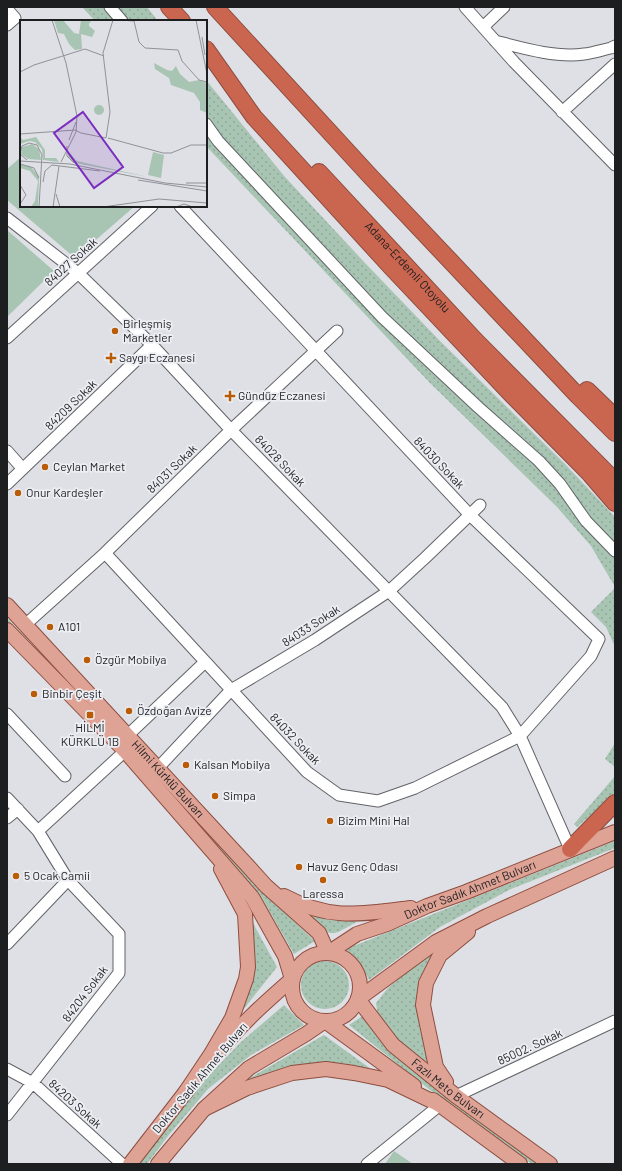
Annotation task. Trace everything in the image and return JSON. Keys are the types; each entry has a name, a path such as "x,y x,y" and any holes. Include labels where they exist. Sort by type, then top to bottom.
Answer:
{"highway":[{"path":"169,7 181,20"},
{"path":"215,7 370,176 578,396 615,433"},
{"path":"207,50 254,117 391,267 512,395 590,474 615,503"},
{"name":"Adana-Erdemli Otoyolu","path":"207,50 476,340 615,481"},
{"path":"370,176 390,189 444,241 575,378 615,417"},
{"path":"570,850 615,802"}],"main road":[{"name":"Hilmi Kürklü Bulvarı","path":"7,605 78,680 127,736 266,886 319,933 328,953"},
{"name":"Hilmi Kürklü Bulvarı","path":"7,630 125,751 252,897 285,956 292,979"},
{"name":"Doktor Sadık Ahmet Bulvarı","path":"328,953 357,934 387,924 427,906 466,892 615,832"},
{"path":"185,1093 211,1054 232,1018 246,979 248,968 245,914 210,849"},
{"path":"358,999 436,942 487,916 615,858"},
{"path":"266,886 296,902 330,913 357,915 427,906"},
{"path":"456,1096 436,1067 423,1005 426,983 440,955 487,916"},
{"path":"328,953 345,958 353,966 358,976 360,988 358,999 352,1009 343,1016 332,1020 321,1021 310,1017 300,1010 294,1001 292,979 296,969 304,961 313,955 328,953"},
{"name":"Doktor Sadık Ahmet Bulvarı","path":"130,1164 230,1038 292,979"},
{"name":"Fazlı Meto Bulvarı","path":"358,999 393,1045 456,1096 550,1164"},
{"name":"Doktor Sadık Ahmet Bulvarı","path":"158,1164 167,1151 204,1109 248,1068 325,1021"},
{"name":"Fazlı Meto Bulvarı","path":"325,1021 520,1164"},
{"path":"204,1109 255,1086 292,1073 326,1069 388,1080 440,1105"}],"street":[{"path":"110,7 121,20"},
{"path":"465,7 562,112 615,165"},
{"path":"482,27 504,7"},
{"path":"7,9 15,18 7,25"},
{"path":"495,41 526,50 556,54 583,54 612,48 615,46"},
{"path":"562,112 615,64"},
{"path":"207,125 218,141 382,317 478,407 539,461 560,484 586,521 615,551"},
{"name":"84027 Sokak","path":"7,338 151,207"},
{"name":"84030 Sokak","path":"181,207 470,514 599,639 592,656 520,736"},
{"name":"84028 Sokak","path":"7,218 78,273 152,345 231,430 502,707 520,736 570,850"},
{"name":"84031 Sokak","path":"25,625 105,552 231,430 337,332"},
{"name":"84209 Sokak","path":"7,484 152,345"},
{"path":"7,451 23,469"},
{"name":"84033 Sokak","path":"158,769 231,690 315,640 389,591 480,504"},
{"name":"84032 Sokak","path":"105,552 307,772 339,795 378,801 414,788 520,736"},
{"path":"127,736 205,662"},
{"path":"7,714 65,776"},
{"path":"38,831 125,751"},
{"name":"84204 Sokak","path":"7,798 38,831 68,880 119,934 118,973 7,1115"},
{"path":"7,818 18,809"},
{"path":"7,944 68,880"},
{"name":"85002. Sokak","path":"456,1096 615,1021"},
{"name":"84203 Sokak","path":"7,1069 33,1083 122,1164"},
{"path":"367,1164 440,1105"}],"green space":[{"path":"82,7 147,7 157,20 94,20"},
{"path":"207,81 285,177 366,264 440,341 565,464 615,517 615,587 591,546 557,507 429,382 207,147"},
{"path":"20,158 20,207 134,207 75,258 7,200 7,169"},
{"path":"7,230 54,271 7,317"},
{"path":"615,588 615,647 606,627 591,612"},
{"path":"7,618 158,777 261,891 315,941 294,954 259,893 157,778 7,622"},
{"path":"615,743 615,767 605,759"},
{"path":"615,776 615,794 577,827 574,824"},
{"path":"615,841 615,848 511,889 440,927 369,980 361,964 346,949"},
{"path":"299,908 329,920 357,922 335,933 330,933 320,928"},
{"path":"248,914 277,967 235,1020"},
{"path":"435,952 421,977 417,999 419,1022 428,1066 396,1040 378,1016 376,1003 388,988 413,966"},
{"path":"320,961 330,961 342,968 349,980 349,990 342,1002 330,1009 320,1009 312,1005 305,998 301,990 301,980 305,972 312,965"},
{"path":"284,1005 304,1025 251,1055 208,1089 168,1136 147,1164 140,1164 189,1096 241,1042"},
{"path":"364,1015 539,1164 532,1164 430,1090 349,1025"},
{"path":"324,1035 371,1069 341,1063 301,1065 243,1082"},
{"path":"394,1151 413,1164 385,1164"}],"place":[{"name":"Birleşmiş Marketler","path":"115,331"},
{"name":"Saygı Eczanesi","path":"111,358"},
{"name":"Gündüz Eczanesi","path":"230,396"},
{"name":"Ceylan Market","path":"45,467"},
{"name":"Onur Kardeşler","path":"18,493"},
{"name":"A101","path":"50,627"},
{"name":"Özgür Mobilya","path":"87,660"},
{"name":"Binbir Çeşit","path":"34,694"},
{"name":"Özdoğan Avize","path":"129,711"},
{"name":"HİLMİ KÜRKLÜ 1B","path":"90,715"},
{"name":"Kalsan Mobilya","path":"186,765"},
{"name":"Simpa","path":"215,796"},
{"name":"Bizim Mini Hal","path":"330,821"},
{"name":"Havuz Genç Odası","path":"299,867"},
{"name":"5 Ocak Camii","path":"16,876"},
{"name":"Laressa","path":"323,880"}]}
